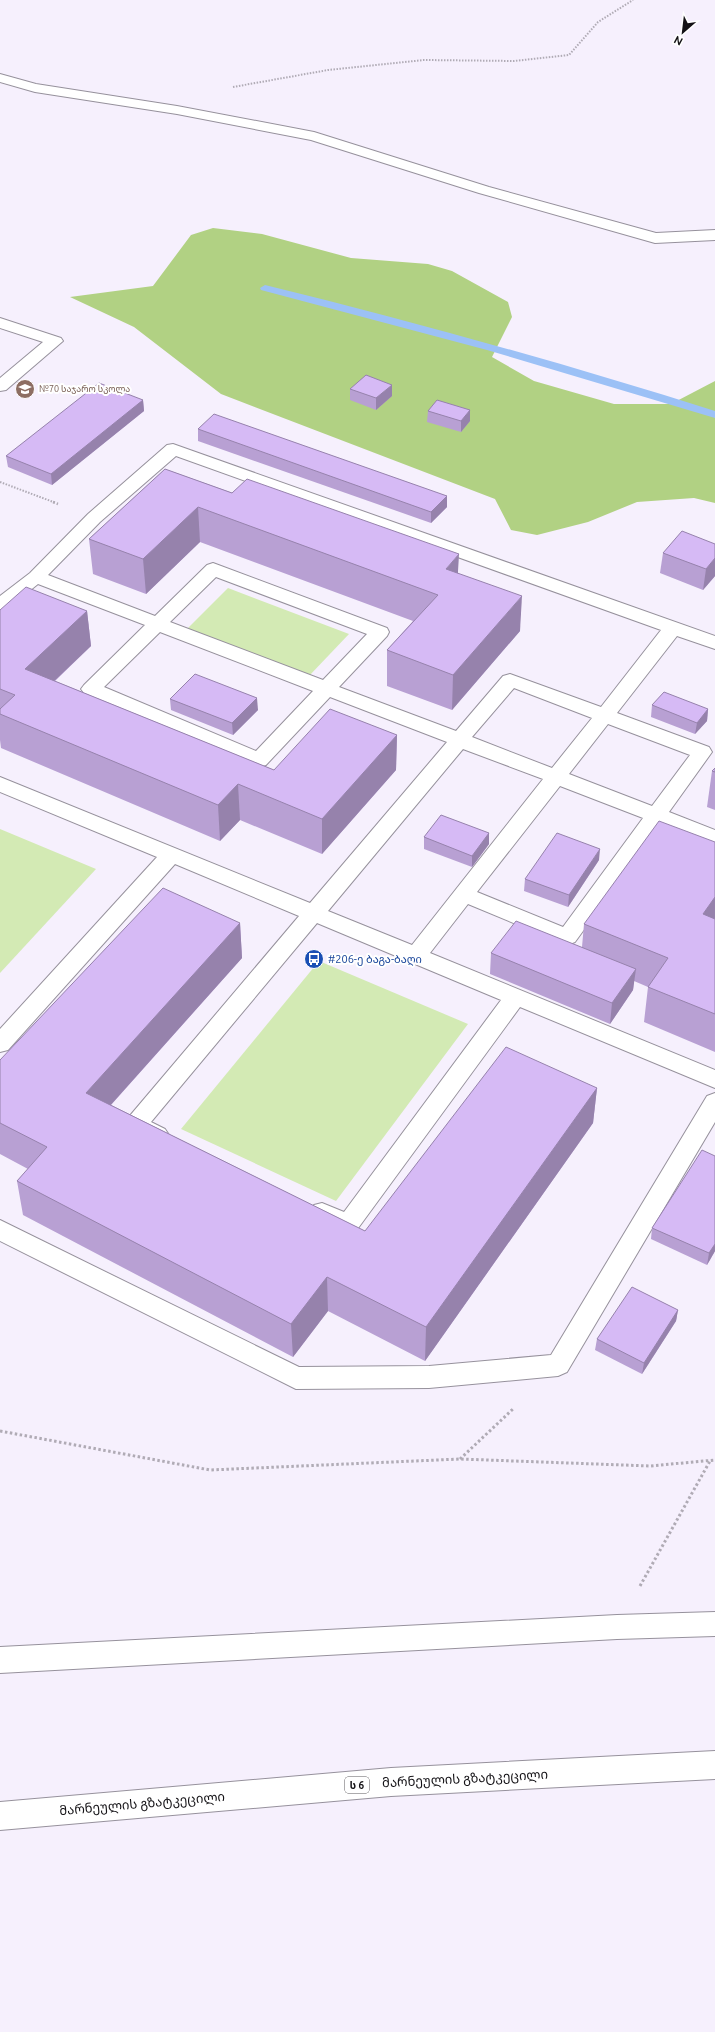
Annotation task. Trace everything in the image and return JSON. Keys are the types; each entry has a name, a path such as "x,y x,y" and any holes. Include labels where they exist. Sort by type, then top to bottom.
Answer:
{"main road":[{"path":"0,78 35,88 176,110 314,136 484,190 655,238 715,235"},
{"path":"0,323 55,341 0,386"},
{"path":"0,605 36,577 94,518 173,449 715,643"},
{"path":"213,569 380,632 259,760 91,689 158,624 213,569"},
{"path":"36,577 715,838"},
{"path":"416,955 673,628"},
{"path":"178,1144 136,1124 510,680 702,752 567,937 463,894"},
{"path":"0,784 715,1079"},
{"path":"0,1044 171,855"},
{"path":"305,1204 348,1224 516,996"},
{"path":"0,1230 296,1378 429,1377 558,1365 715,1102"},
{"path":"0,1660 715,1624"},
{"name":"მარნეულის გზატკეცილი","path":"0,1816 391,1782 715,1765"}],"path":[{"path":"176,110 201,95 228,88 328,70 424,60 514,61 569,55 598,22 633,0"},
{"path":"0,482 94,518"},
{"path":"460,1459 558,1365"},
{"path":"0,1431 210,1470 460,1459 650,1466 715,1460"},
{"path":"618,1628 710,1461"}],"green space":[{"path":"213,228 262,234 351,258 428,264 452,271 508,302 512,317 492,357 534,381 614,404 671,404 715,381 715,503 694,498 637,502 588,522 537,535 511,530 495,499 221,394 134,327 70,297 153,286 191,235"},
{"path":"228,588 349,634 309,676 187,629"},
{"path":"0,829 96,869 0,973"},
{"path":"319,961 468,1024 336,1201 181,1129"}],"building":[{"path":"366,375 392,385 376,398 350,389"},
{"path":"99,383 143,400 51,474 6,456"},
{"path":"437,400 470,410 461,421 428,411"},
{"path":"214,414 447,496 431,512 198,429"},
{"path":"165,469 232,493 247,479 459,554 446,569 522,596 453,675 387,650 438,595 198,507 143,559 89,539"},
{"path":"682,531 715,544 715,558 706,569 663,553"},
{"path":"26,587 87,611 25,669 274,770 330,709 397,735 322,819 238,784 218,805 0,714 0,709 15,695 0,689 0,610"},
{"path":"195,674 257,698 232,723 170,699"},
{"path":"664,692 708,709 697,723 652,705"},
{"path":"441,815 489,833 472,856 424,837"},
{"path":"659,821 715,842 715,897 703,914 715,919 715,1014 648,987 668,958 584,924"},
{"path":"557,833 600,849 569,895 525,879"},
{"path":"163,888 240,923 86,1093 365,1231 506,1047 597,1088 426,1327 327,1277 291,1324 17,1181 47,1147 0,1123 0,1060"},
{"path":"516,921 636,969 612,1003 491,953"},
{"path":"702,1150 715,1156 715,1244 709,1253 652,1228"},
{"path":"632,1287 678,1310 644,1363 597,1339"}],"waterway":[{"path":"265,288 491,348 603,380 715,415"}],"place":[{"name":"№70 საჯარო სკოლა","path":"25,389"},
{"name":"#206-ე ბაგა-ბაღი","path":"314,959"}]}
